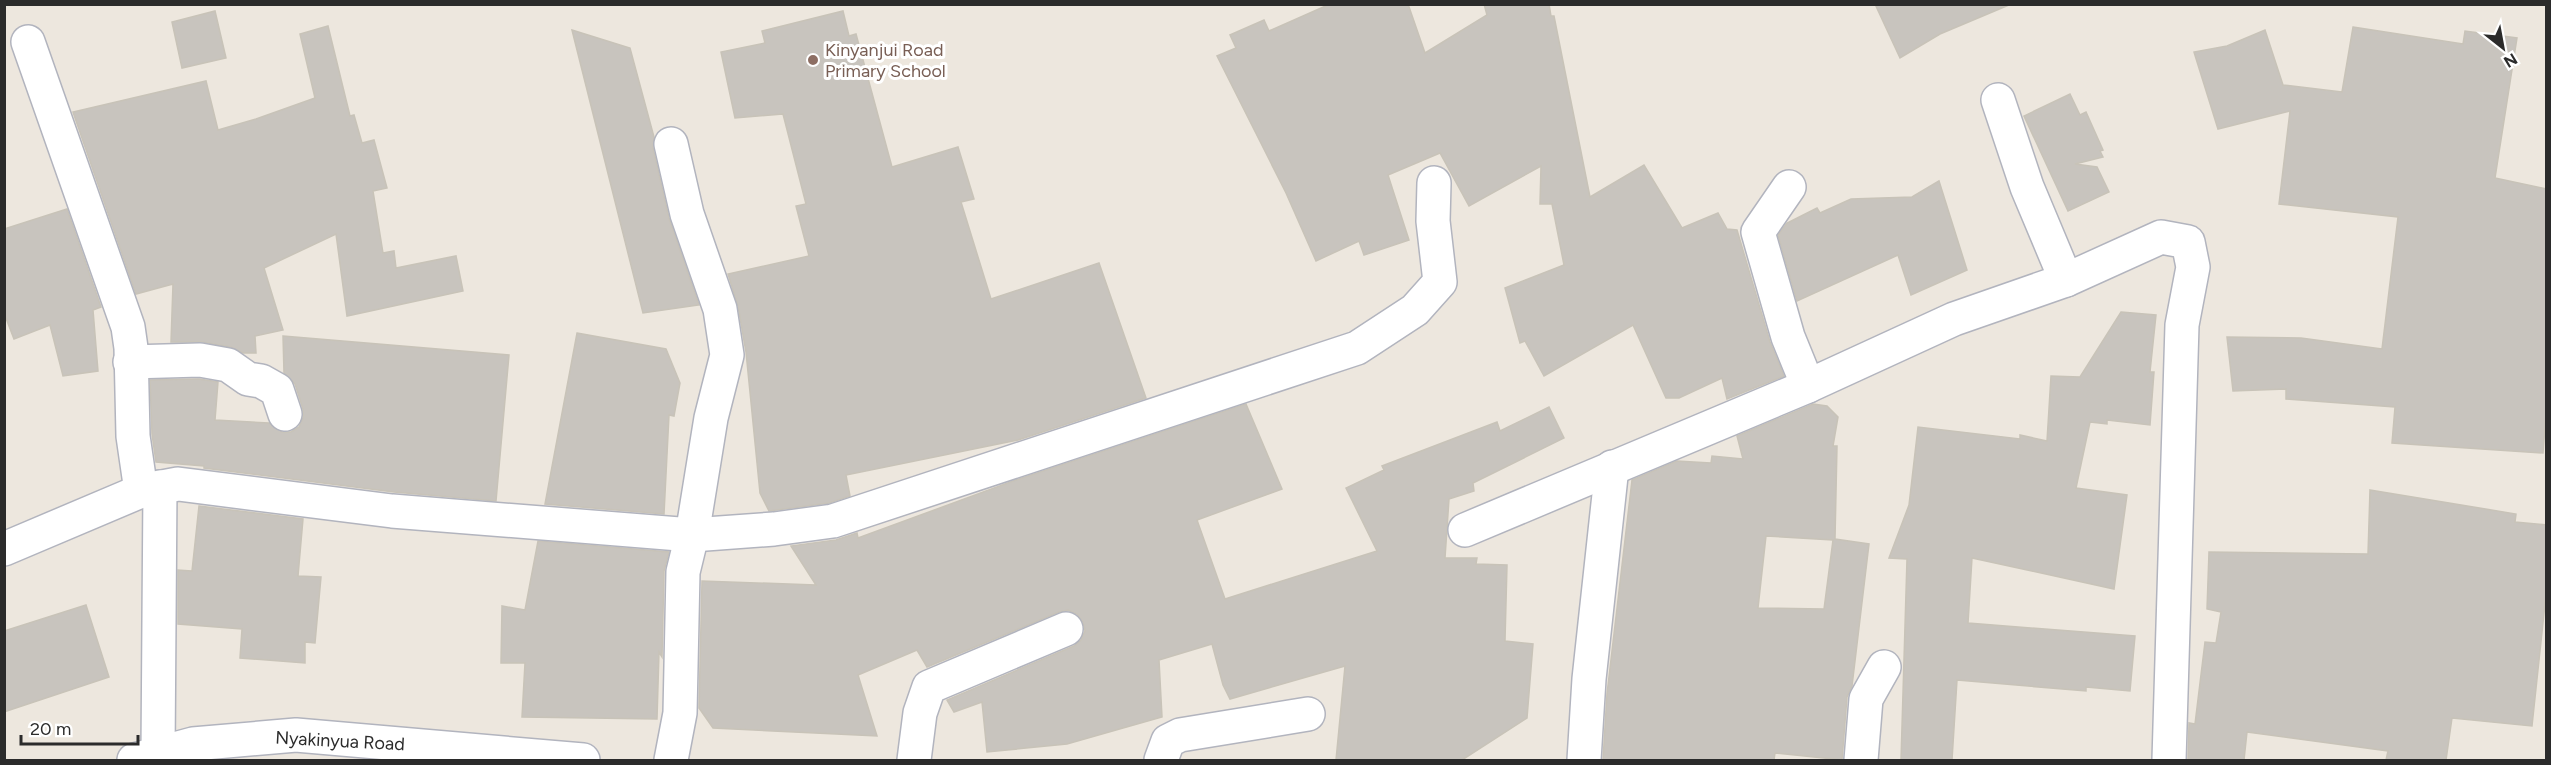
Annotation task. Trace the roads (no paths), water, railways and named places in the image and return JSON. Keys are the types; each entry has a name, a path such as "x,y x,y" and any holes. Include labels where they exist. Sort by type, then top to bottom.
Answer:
{"street":[{"path":"28,42 128,327 133,436 150,489 146,757"},
{"path":"1998,100 2027,187 2066,280"},
{"path":"670,760 680,713 682,572 692,535 711,418 727,355 720,309 687,214 671,144"},
{"path":"4,549 150,489 198,485 392,511 692,535 774,529 833,521 1357,348 1415,310 1440,282 1434,221 1434,183"},
{"path":"1789,187 1758,232 1788,337 1808,386"},
{"path":"1465,530 1808,386 1954,319 2066,280 2161,237 2188,242 2193,267 2182,325 2169,760"},
{"path":"130,362 200,360 228,365 248,379 261,381 277,390 285,414"},
{"path":"1584,760 1589,679 1612,467"},
{"path":"914,760 920,713 928,687 1066,629"},
{"path":"1860,760 1866,699 1884,667"},
{"path":"1161,760 1168,741 1180,735 1308,714"},
{"name":"Nyakinyua Road","path":"146,757 193,744 296,735 583,760"}],"place":[{"name":"Kinyanjui Road Primary School","path":"813,60"}]}
